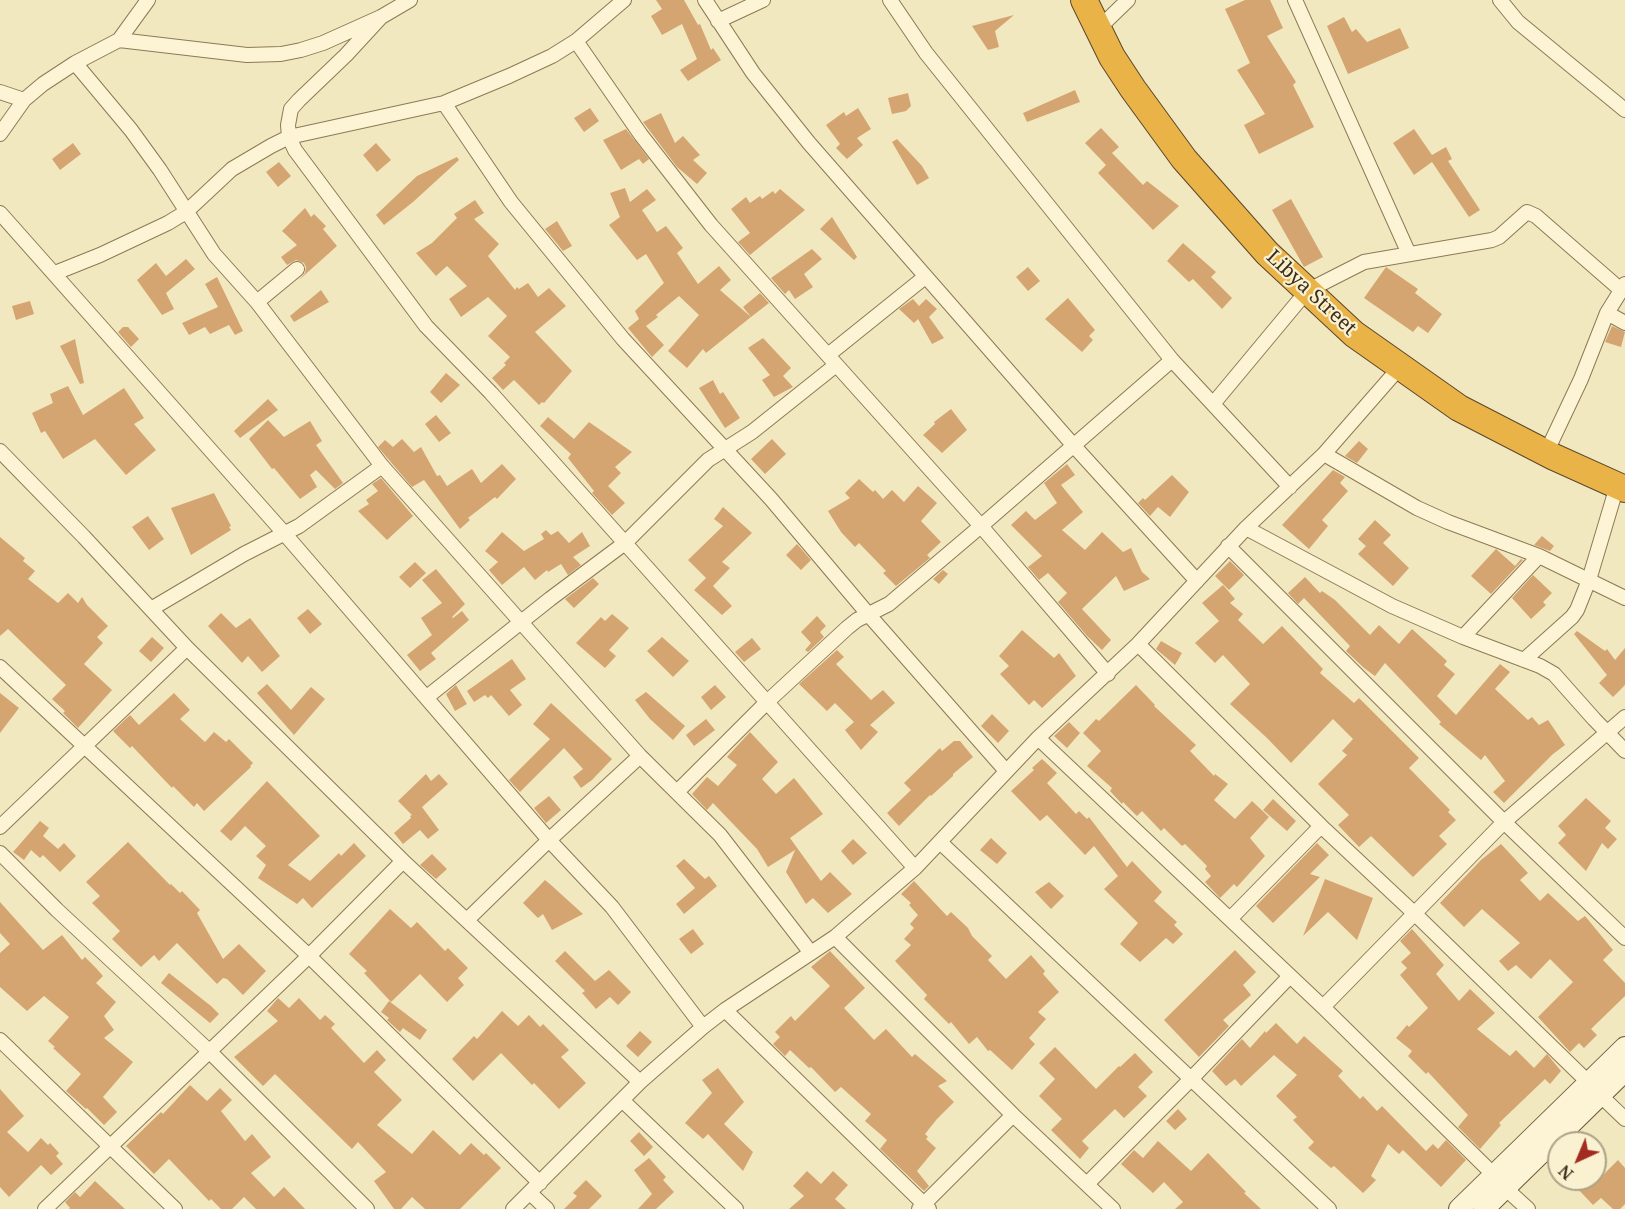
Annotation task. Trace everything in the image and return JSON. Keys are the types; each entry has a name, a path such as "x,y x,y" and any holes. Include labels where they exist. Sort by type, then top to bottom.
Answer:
{"highway":[{"name":"Libya Street","path":"1084,0 1112,57 1184,159 1267,253 1354,334 1459,408 1546,453 1621,487"}],"main road":[{"path":"1459,1209 1499,1182 1594,1089 1625,1047"},
{"path":"1594,1089 1625,1071"},
{"path":"1484,1209 1499,1182"}],"street":[{"path":"0,134 24,100 43,84 75,63 119,40 148,0"},
{"path":"119,40 247,55 281,54 323,43 381,17 410,0"},
{"path":"55,273 140,237 186,212 232,169 253,155 289,137 444,103 552,56 576,41 624,0"},
{"path":"705,0 778,106 1074,446 1197,581"},
{"path":"718,21 763,0"},
{"path":"890,0 926,53 1172,360 1290,486"},
{"path":"1098,29 1128,0"},
{"path":"1295,0 1409,255"},
{"path":"1500,0 1518,22 1625,110"},
{"path":"381,17 346,55 299,100 289,116 289,137 295,150 426,326 491,393 915,868"},
{"path":"576,41 641,135 696,206 981,526 1108,674"},
{"path":"75,63 170,183 214,254 257,302 382,466 640,756 720,835 811,953"},
{"path":"0,92 24,100"},
{"path":"444,103 511,202 623,339 771,499 1006,771"},
{"path":"0,213 284,533 549,840 612,907 703,1027"},
{"path":"1213,404 1308,291 1364,262 1492,240 1505,232 1524,213 1529,213 1536,216 1623,287 1607,313 1581,379 1546,453"},
{"path":"257,302 297,269"},
{"path":"427,697 625,543 699,469 724,449 747,436 925,277"},
{"path":"1607,313 1625,323"},
{"path":"677,792 767,702 847,628 889,604 1172,360"},
{"path":"513,1209 640,1082 703,1027 836,937 915,868 1038,738 1108,674 1228,546 1324,454 1400,367"},
{"path":"1324,454 1417,508 1539,556 1625,598"},
{"path":"2,456 187,648 403,861 640,1082"},
{"path":"151,609 316,514 382,466"},
{"path":"1524,660 1577,610 1621,487"},
{"path":"1246,528 1392,606 1463,637 1540,666 1560,679 1625,751"},
{"path":"1228,546 1504,822 1625,938"},
{"path":"1463,637 1539,556"},
{"path":"1138,644 1321,826 1414,913 1625,1119"},
{"path":"0,827 187,648"},
{"path":"0,667 309,956 535,1188 547,1209"},
{"path":"1323,1007 1504,822 1625,717"},
{"path":"1038,738 1323,1007 1528,1209"},
{"path":"467,920 640,756"},
{"path":"1230,919 1321,826"},
{"path":"940,843 1329,1209"},
{"path":"0,853 57,910 209,1051 367,1209"},
{"path":"45,1209 309,956 403,861"},
{"path":"836,937 1012,1115 1087,1184 1106,1206"},
{"path":"1087,1184 1290,976"},
{"path":"725,1010 924,1208 1012,1115"},
{"path":"0,1040 175,1209"},
{"path":"622,1101 736,1209"}],"building":[{"path":"656,0 684,0 698,25 700,24 711,50 713,48 721,60 688,81 680,70 697,59 682,24 662,35 651,16 662,9"},
{"path":"1245,0 1270,0 1283,28 1267,36 1296,82 1293,85 1314,127 1259,154 1244,125 1265,114 1237,70 1250,63 1225,9"},
{"path":"1014,15 995,31 999,47 988,50 972,26"},
{"path":"1344,17 1352,32 1356,29 1367,42 1400,28 1409,48 1348,74 1327,26"},
{"path":"1075,90 1080,102 1027,122 1023,113"},
{"path":"908,93 911,106 906,111 892,114 888,98"},
{"path":"590,108 599,121 584,132 574,118"},
{"path":"858,108 871,129 857,138 863,145 847,159 836,148 840,144 826,125 844,112 846,116"},
{"path":"661,113 675,143 683,136 700,155 693,160 707,173 697,184 677,167 643,122"},
{"path":"1101,128 1119,147 1112,153 1143,185 1147,181 1179,206 1153,230 1098,173 1106,165 1085,143"},
{"path":"626,129 649,159 643,164 639,159 621,170 603,140"},
{"path":"1414,129 1432,155 1446,147 1452,159 1448,161 1480,210 1469,217 1432,162 1414,175 1393,143"},
{"path":"897,139 922,166 929,178 917,185 892,142"},
{"path":"73,143 81,154 60,170 52,159"},
{"path":"376,143 391,160 377,172 363,155"},
{"path":"457,157 459,160 384,225 376,215 417,176"},
{"path":"279,162 291,176 278,187 266,172"},
{"path":"625,188 630,202 647,189 656,200 642,210 657,232 666,226 683,248 677,253 698,284 719,266 731,280 720,290 751,317 706,353 703,349 687,368 668,351 699,315 679,296 646,326 664,345 652,357 628,328 639,319 635,311 664,283 646,254 637,260 609,225 620,217 610,193"},
{"path":"780,189 805,210 750,255 738,242 750,233 731,209 746,197 750,203 760,196 762,199 773,191 775,194"},
{"path":"1291,199 1323,257 1304,267 1272,210"},
{"path":"475,200 484,213 474,219 499,244 488,256 515,290 528,283 538,297 549,288 566,306 535,332 572,371 544,403 539,405 514,380 503,390 492,378 506,365 504,363 510,357 488,336 507,316 488,297 461,317 449,299 467,286 447,266 436,276 416,253 432,243 457,218 454,214"},
{"path":"305,208 311,217 314,214 326,226 323,229 337,246 299,280 305,273 306,267 304,263 296,260 287,265 281,257 297,245 282,231"},
{"path":"832,217 857,257 854,260 820,229"},
{"path":"557,221 572,246 563,251 545,229"},
{"path":"1183,243 1216,272 1211,277 1232,298 1222,309 1193,279 1189,282 1167,261"},
{"path":"812,249 822,259 804,274 813,287 795,299 789,290 785,294 771,278"},
{"path":"186,259 195,269 166,293 174,309 162,315 137,280 156,263 166,276"},
{"path":"1028,267 1040,281 1028,291 1016,277"},
{"path":"1386,267 1418,289 1415,293 1442,314 1428,333 1418,326 1413,332 1364,298"},
{"path":"217,277 243,331 235,335 229,325 210,334 205,327 189,335 182,323 218,307 205,284"},
{"path":"321,290 329,302 294,322 290,316"},
{"path":"760,293 769,303 751,317 743,307"},
{"path":"1068,298 1095,330 1089,336 1093,340 1082,352 1045,319"},
{"path":"913,299 919,306 926,299 937,309 929,317 944,338 932,344 918,319 914,323 899,309"},
{"path":"30,301 34,314 16,320 12,306"},
{"path":"1612,326 1625,332 1621,347 1605,342"},
{"path":"123,327 128,327 139,339 131,347 118,332"},
{"path":"763,338 791,368 783,376 793,387 774,397 762,380 770,375 748,348"},
{"path":"75,339 84,383 80,384 60,346"},
{"path":"446,373 460,385 441,403 430,392"},
{"path":"713,380 720,394 723,392 740,418 725,428 699,388"},
{"path":"68,386 83,415 124,388 144,418 134,424 156,450 126,475 95,439 63,459 45,431 41,433 32,413 53,403 50,394"},
{"path":"268,399 278,410 240,438 234,431"},
{"path":"951,409 967,430 942,453 923,435 935,424 934,422"},
{"path":"436,415 451,433 439,442 425,424"},
{"path":"548,417 574,439 589,422 632,452 615,467 621,473 608,486 625,503 612,515 592,493 594,491 568,458 571,454 540,426"},
{"path":"268,420 284,437 310,421 322,441 316,445 343,483 335,489 316,470 310,475 317,487 300,499 274,468 272,469 249,439"},
{"path":"402,439 414,452 421,447 437,476 440,475 447,486 472,469 481,483 502,464 516,479 497,499 495,497 468,518 470,520 460,529 424,480 412,487 378,447 385,440 393,447"},
{"path":"772,439 786,454 765,474 751,459"},
{"path":"1359,441 1368,449 1357,463 1345,456"},
{"path":"1067,464 1075,475 1061,485 1083,512 1062,530 1085,550 1102,532 1123,552 1131,548 1142,572 1150,579 1124,591 1116,576 1082,609 1111,640 1102,650 1058,602 1067,593 1048,573 1039,580 1028,567 1042,556 1011,525 1026,511 1035,520 1057,503 1044,483"},
{"path":"1333,470 1345,477 1340,483 1348,491 1322,520 1328,526 1309,549 1282,525"},
{"path":"1172,475 1189,492 1170,517 1158,507 1150,516 1138,503 1143,498 1145,500"},
{"path":"381,478 413,516 387,540 358,511 369,504 366,500 378,491 372,484"},
{"path":"859,479 883,499 892,490 904,502 918,486 937,503 921,521 941,542 927,555 930,558 896,586 883,573 886,571 859,543 855,547 841,532 828,511 850,498 845,493"},
{"path":"214,493 231,530 191,555 171,508"},
{"path":"723,507 752,533 722,562 730,568 713,586 732,606 722,615 694,590 706,578 688,560 723,526 714,519"},
{"path":"148,516 164,539 149,550 132,527"},
{"path":"1375,520 1391,535 1383,543 1409,568 1393,586 1358,554 1366,546 1358,539"},
{"path":"546,530 551,535 558,531 569,543 582,532 590,546 573,557 581,565 568,575 561,564 548,572 547,570 535,580 524,567 502,585 489,570 498,562 485,551 502,532 524,551 544,539 541,534"},
{"path":"1542,536 1554,546 1550,551 1534,545"},
{"path":"0,537 25,558 23,561 35,571 28,579 58,603 68,593 78,603 82,597 108,626 97,637 103,643 84,664 112,690 78,728 52,699 66,685 8,629 0,636"},
{"path":"797,544 811,560 801,570 786,555"},
{"path":"1496,549 1515,566 1521,559 1523,560 1491,594 1471,576"},
{"path":"1230,561 1244,575 1229,590 1215,576"},
{"path":"415,562 426,573 410,588 399,577"},
{"path":"436,569 465,604 452,617 462,611 469,620 431,653 436,659 420,671 407,655 432,635 421,618 442,603 422,580"},
{"path":"943,570 948,574 939,584 933,579"},
{"path":"1533,575 1552,593 1543,602 1546,605 1531,619 1512,598"},
{"path":"1305,577 1320,593 1322,591 1335,600 1370,635 1379,625 1399,644 1412,629 1447,661 1444,665 1455,674 1437,696 1456,715 1500,664 1510,672 1495,689 1528,720 1532,717 1539,725 1548,720 1565,745 1504,803 1493,792 1505,781 1485,755 1481,760 1439,724 1441,722 1385,663 1375,676 1364,668 1346,651 1350,646 1304,598 1298,604 1288,593"},
{"path":"593,578 599,584 574,608 565,599"},
{"path":"1223,585 1235,599 1230,603 1243,614 1238,620 1263,644 1282,626 1323,669 1320,673 1354,703 1359,698 1419,758 1409,768 1450,810 1448,812 1456,820 1439,836 1447,844 1413,877 1371,836 1359,847 1338,825 1349,815 1318,784 1347,755 1342,751 1353,739 1333,719 1291,763 1230,704 1250,684 1223,655 1215,663 1195,643 1219,621 1202,603"},
{"path":"308,609 322,624 310,634 297,618"},
{"path":"221,613 236,628 250,618 280,656 262,672 248,656 242,663 208,626"},
{"path":"612,614 629,628 609,650 616,656 605,668 576,643 601,617 605,621"},
{"path":"817,616 826,626 820,632 824,637 808,652 805,650 811,643 801,632"},
{"path":"1022,630 1054,658 1059,653 1076,676 1042,708 1034,700 1029,705 1000,674 1009,666 999,656"},
{"path":"1577,631 1605,651 1607,649 1615,660 1625,648 1625,685 1613,697 1599,683 1607,675 1574,634"},
{"path":"152,637 164,648 151,662 139,651"},
{"path":"662,637 689,661 673,677 647,651"},
{"path":"752,638 761,649 744,662 735,652"},
{"path":"1161,641 1182,653 1175,665 1156,649"},
{"path":"837,650 844,657 836,664 871,700 883,690 895,703 870,725 878,732 861,750 845,730 854,722 835,703 827,711 799,684"},
{"path":"512,659 526,679 510,690 522,705 509,716 491,695 488,698 485,695 474,702 467,691"},
{"path":"267,684 291,710 311,687 325,699 294,735 257,693"},
{"path":"456,685 467,704 455,711 446,694"},
{"path":"715,685 726,697 711,710 701,697"},
{"path":"1136,685 1154,706 1196,745 1190,751 1214,776 1215,774 1228,784 1214,800 1235,819 1252,801 1269,817 1250,838 1265,856 1237,887 1234,884 1220,898 1205,882 1211,876 1205,869 1207,866 1185,844 1182,846 1164,828 1161,831 1142,811 1137,816 1110,791 1112,788 1087,766 1101,751 1083,733 1096,719 1099,721"},
{"path":"646,692 685,726 673,740 650,719 635,700"},
{"path":"0,693 19,708 0,733"},
{"path":"174,693 190,710 180,719 205,742 214,732 226,742 229,739 253,763 204,811 197,803 194,807 173,786 172,788 132,746 130,748 113,731 130,715 139,725"},
{"path":"551,703 612,759 581,788 573,777 583,769 564,748 520,792 509,780 550,739 533,724"},
{"path":"992,714 1009,731 998,743 981,726"},
{"path":"706,719 715,730 694,746 686,735"},
{"path":"1069,722 1080,733 1067,748 1054,736"},
{"path":"750,732 778,762 762,779 776,794 794,778 823,814 790,838 821,881 830,872 852,894 828,913 813,898 806,904 786,872 795,850 768,867 757,849 713,803 707,810 692,794 707,777 718,786 737,765 727,757"},
{"path":"954,741 960,741 973,757 899,826 887,813 911,790 904,783 940,748 942,751"},
{"path":"1042,759 1057,773 1047,783 1076,814 1079,811 1087,819 1089,817 1127,867 1132,861 1162,892 1154,901 1177,922 1174,925 1183,934 1173,944 1166,938 1140,962 1120,944 1138,923 1104,889 1118,876 1094,846 1085,855 1047,815 1040,821 1011,791 1034,770 1032,768"},
{"path":"426,774 431,781 439,774 448,784 422,807 439,830 428,839 420,830 403,844 394,833 412,815 398,801"},
{"path":"267,781 320,836 288,865 310,881 339,853 341,856 354,843 366,856 312,908 303,898 297,904 258,878 266,865 256,856 266,846 245,826 231,841 220,831"},
{"path":"549,796 561,810 546,823 534,808"},
{"path":"1586,798 1611,821 1605,828 1617,839 1608,849 1602,843 1586,871 1558,843 1566,835 1558,826"},
{"path":"1273,799 1296,821 1287,831 1263,810"},
{"path":"40,821 49,828 43,836 58,849 64,843 76,856 60,872 43,855 40,858 31,850 24,860 13,852"},
{"path":"991,838 1007,853 997,864 980,850"},
{"path":"853,839 867,853 853,865 841,851"},
{"path":"128,842 170,885 180,893 182,891 200,910 197,913 223,959 239,944 266,971 243,995 227,979 223,978 217,984 177,943 159,961 154,955 141,967 112,939 120,931 92,903 100,896 86,882"},
{"path":"1317,843 1329,855 1310,874 1320,877 1273,923 1256,906"},
{"path":"1501,844 1528,873 1520,880 1540,901 1548,893 1578,921 1585,916 1613,950 1603,960 1625,983 1625,996 1591,1029 1597,1035 1584,1048 1579,1043 1570,1052 1538,1017 1573,982 1550,959 1531,979 1516,965 1508,971 1499,961 1520,943 1482,909 1464,927 1440,903 1481,860"},
{"path":"432,854 447,869 436,879 420,865"},
{"path":"684,859 705,879 709,876 717,886 684,914 676,904 695,888 676,866"},
{"path":"1325,879 1373,898 1357,940 1328,912 1303,936"},
{"path":"545,880 583,914 552,930 543,914 538,918 523,903"},
{"path":"914,881 947,916 951,912 968,928 972,936 992,956 988,960 1006,979 1031,955 1045,971 1043,974 1059,992 1038,1012 1046,1019 1029,1038 1035,1044 1012,1070 990,1050 988,1051 977,1037 969,1044 951,1022 949,1024 924,999 927,995 895,961 911,945 904,939 914,928 910,924 918,915 909,905 911,903 901,894"},
{"path":"1049,882 1064,896 1051,909 1035,892"},
{"path":"0,902 43,950 62,935 82,960 85,957 103,976 96,983 116,1002 104,1016 114,1030 104,1038 133,1062 103,1097 117,1112 104,1125 66,1091 81,1074 48,1041 69,1017 44,996 27,1011 0,987 0,953 10,944 0,933"},
{"path":"390,909 411,928 417,922 445,951 448,948 468,968 458,978 464,985 447,1002 420,974 391,1002 364,973 367,971 349,954"},
{"path":"693,929 704,944 691,954 679,939"},
{"path":"1412,929 1444,965 1436,974 1459,1001 1470,989 1495,1013 1477,1029 1510,1056 1516,1050 1534,1068 1547,1054 1561,1071 1550,1084 1545,1079 1499,1123 1501,1125 1480,1149 1458,1127 1468,1115 1428,1072 1426,1074 1408,1056 1412,1051 1396,1038 1407,1025 1409,1027 1428,1008 1400,975 1407,968 1401,962 1411,953 1400,941"},
{"path":"1235,950 1256,972 1243,985 1251,995 1223,1020 1229,1026 1199,1057 1164,1020"},
{"path":"565,951 595,981 609,970 631,992 618,1005 610,997 596,1009 582,993 585,991 555,961"},
{"path":"830,951 865,988 844,1008 874,1040 886,1029 912,1057 915,1054 947,1081 938,1086 954,1102 925,1134 928,1137 926,1139 936,1148 917,1171 929,1186 924,1191 880,1149 887,1140 865,1121 871,1114 841,1087 835,1092 811,1067 809,1068 790,1050 785,1056 773,1044 780,1037 775,1032 791,1016 795,1021 830,986 811,967"},
{"path":"169,973 219,1014 210,1023 161,983"},
{"path":"278,998 289,1008 299,998 320,1020 325,1015 335,1024 331,1028 364,1063 377,1050 386,1060 374,1072 402,1100 377,1125 412,1154 433,1130 460,1155 471,1143 484,1155 486,1153 501,1168 460,1209 425,1209 412,1197 401,1209 394,1209 374,1181 386,1172 358,1142 352,1149 275,1074 263,1086 234,1057 278,1021 267,1011"},
{"path":"389,1001 427,1030 420,1040 403,1028 400,1032 387,1020 389,1018 381,1012"},
{"path":"502,1011 518,1026 529,1015 540,1027 543,1024 569,1050 561,1057 586,1083 559,1109 501,1053 473,1081 452,1059 474,1036 477,1039"},
{"path":"1276,1023 1297,1044 1304,1036 1343,1071 1338,1076 1360,1099 1363,1096 1377,1111 1382,1106 1426,1151 1433,1144 1438,1149 1446,1140 1466,1160 1441,1187 1403,1150 1399,1154 1388,1144 1371,1176 1376,1180 1363,1193 1334,1166 1331,1168 1308,1148 1314,1142 1293,1120 1297,1117 1276,1096 1297,1075 1274,1055 1241,1086 1235,1079 1226,1086 1212,1071 1242,1039 1250,1048 1265,1031 1266,1033"},
{"path":"640,1031 652,1042 638,1057 626,1046"},
{"path":"1055,1047 1096,1089 1135,1053 1153,1072 1138,1087 1147,1096 1124,1118 1115,1109 1082,1141 1089,1148 1080,1159 1051,1130 1062,1119 1039,1096 1055,1079 1039,1063"},
{"path":"718,1068 744,1102 724,1124 753,1152 743,1171 708,1134 703,1139 685,1123 712,1093 702,1080"},
{"path":"190,1085 207,1101 220,1088 232,1100 221,1111 245,1141 252,1134 271,1157 251,1173 274,1197 284,1187 305,1209 256,1209 244,1197 232,1209 221,1209 211,1199 209,1201 169,1159 154,1174 126,1146 161,1112 163,1114"},
{"path":"0,1089 24,1116 7,1132 28,1152 41,1138 48,1145 50,1143 59,1153 56,1156 63,1164 51,1175 41,1165 9,1197 0,1187"},
{"path":"1178,1109 1187,1119 1175,1130 1166,1121"},
{"path":"639,1132 653,1147 644,1156 630,1141"},
{"path":"1158,1141 1191,1171 1208,1153 1261,1209 1175,1209 1183,1202 1164,1182 1153,1193 1121,1164 1134,1150 1143,1158"},
{"path":"649,1158 666,1177 663,1180 674,1192 656,1209 638,1209 652,1194 634,1170"},
{"path":"1618,1160 1625,1168 1625,1204 1620,1209 1613,1209 1601,1198 1593,1205 1580,1191 1607,1191 1607,1171"},
{"path":"807,1171 821,1184 833,1171 848,1185 835,1199 846,1209 789,1209 804,1196 793,1186"},
{"path":"586,1180 602,1196 589,1209 564,1209 577,1196 573,1193"},
{"path":"95,1181 125,1209 69,1209 65,1202 75,1192 80,1197"}]}
